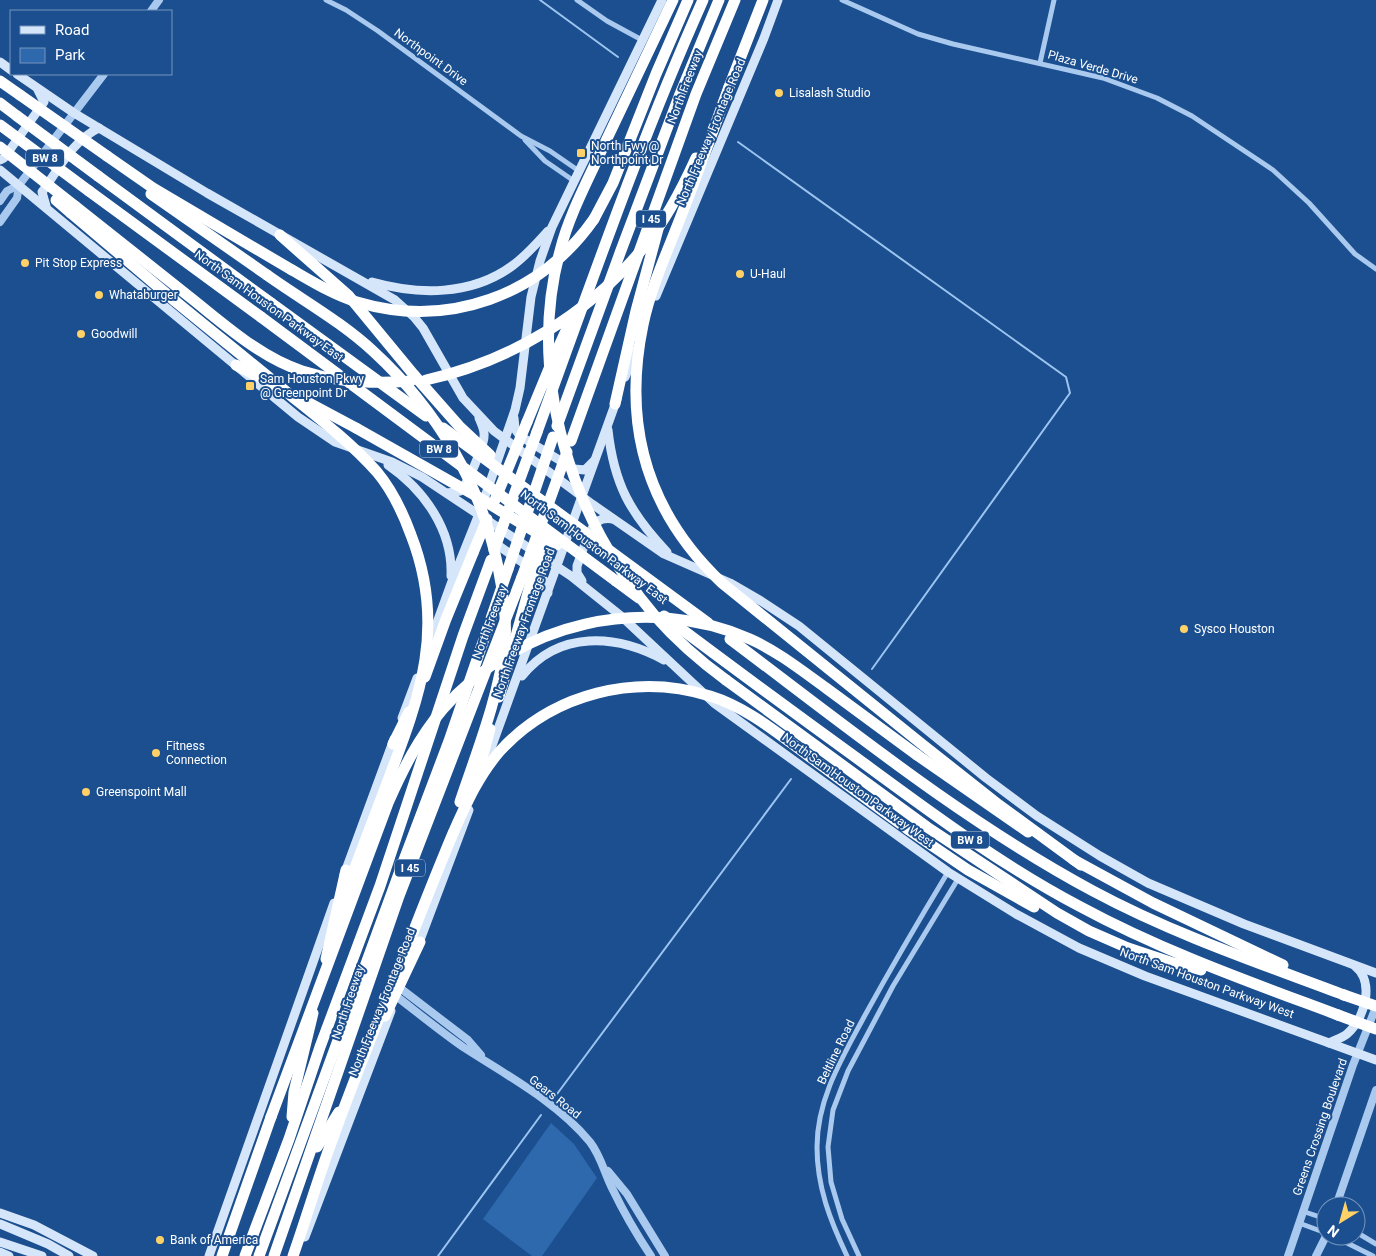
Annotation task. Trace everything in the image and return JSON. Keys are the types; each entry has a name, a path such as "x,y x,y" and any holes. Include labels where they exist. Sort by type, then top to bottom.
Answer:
{"highway":[{"path":"674,0 572,216 559,252 552,289 549,338 556,407 572,471 591,518 615,563 643,602 671,633 700,660 927,827 1042,904 1089,930"},
{"path":"105,158 161,193 336,294 370,305 406,311 458,307 488,300 506,294 534,278 550,266 570,248 594,219 613,183 652,83 688,0"},
{"name":"North Freeway","path":"245,1256 289,1139 320,1046 380,886 463,636 537,432 667,84 703,0"},
{"name":"North Freeway","path":"259,1256 449,741 553,437 620,253 680,94 719,0"},
{"name":"North Freeway","path":"274,1256 399,896 526,580 571,440 683,130 735,0"},
{"path":"0,151 73,210 233,331 278,360 301,370 346,380 380,383 426,380 480,364 531,341 571,316 611,282 644,246 673,204 729,87 763,0"},
{"path":"0,82 361,341 411,390 446,437 466,472 480,502 490,532 505,613 505,642 501,667 486,724 439,866"},
{"path":"729,87 648,304 637,361 635,388 639,432 644,455 658,497 674,528 690,550 728,588 922,745 999,805 1082,865"},
{"name":"North Sam Houston Parkway East","path":"4,106 948,801 989,829 1094,892 1146,917 1224,950 1331,990"},
{"name":"North Sam Houston Parkway East","path":"0,125 718,657"},
{"path":"615,404 636,311 683,130"},
{"path":"0,148 175,301 342,438 378,474 394,497 406,520 416,548 427,594 429,619 427,656 417,700 320,962 271,1117"},
{"path":"280,235 348,295 459,426 544,502"},
{"path":"392,744 421,688 468,552 527,422 553,358 602,255"},
{"path":"236,365 356,428 478,497 616,581"},
{"path":"468,812 526,580"},
{"path":"222,1256 271,1117 388,803 402,771 416,746 444,708 477,677 522,647 572,626 617,619 667,618 702,623 750,639 796,666 1010,820 1082,865 1138,896 1238,942 1331,990"},
{"name":"North Sam Houston Parkway West","path":"718,657 922,806 1033,880 1134,934 1190,959 1376,1029"},
{"path":"293,1256 334,1135 439,866 467,802 482,774 499,752 530,724 564,704 602,691 641,686 673,688 710,695 727,702 745,711 908,830 956,862 1024,902 1128,948 1170,962 1246,981"},
{"path":"289,1139 294,1092 346,870"},
{"path":"308,1161 336,1118 420,942"},
{"name":"BW 8","path":"1331,990 1376,1006"}],"main road":[{"path":"209,1256 346,870 451,584 468,552 479,514 506,440 520,388 531,297 540,261 552,227 662,0"},
{"name":"North Freeway Frontage Road","path":"298,1256 398,992 420,942 548,596 615,404 672,254 764,38 778,0"},
{"path":"19,75 74,113 228,206 396,300 414,317 429,338 463,398 478,415 506,440 658,550 676,561 730,583 799,626 986,778 1038,816 1100,856 1148,882 1244,924 1376,973"},
{"path":"0,160 4,158 44,102 36,86"},
{"path":"47,208 42,192 76,145 90,132 99,128"},
{"path":"0,170 311,427 335,442 412,471 479,514"},
{"path":"359,278 406,290 445,290 467,286 488,279 512,266 552,227"},
{"path":"515,410 514,424 520,436 574,469 585,470 592,465 597,457"},
{"path":"448,494 455,493 464,488 484,440 483,425 478,415"},
{"path":"607,427 610,456 624,496 646,528 676,561"},
{"path":"373,455 397,471 419,492 442,526 451,558 451,584"},
{"name":"North Sam Houston Parkway West","path":"479,514 585,586 621,616 714,702 958,879 1016,914 1079,948 1194,995 1376,1060"},
{"path":"585,586 580,579 577,566 593,526 604,518 613,519"},
{"path":"468,552 469,545 483,539 495,543 543,578 546,583 548,596"},
{"path":"515,687 529,667 547,653 570,644 603,641 632,645 675,666"},
{"path":"1329,1043 1345,1035 1356,1024 1360,1014 1367,992 1366,983 1362,974 1354,965"},
{"path":"0,1213 34,1225 93,1256"},
{"path":"0,1224 48,1244 69,1256"},
{"path":"0,1242 42,1256"},
{"path":"0,1252 9,1256"}],"street":[{"path":"152,10 160,0"},
{"name":"Northpoint Drive","path":"326,0 346,10 378,31 521,136 550,151 579,171"},
{"path":"577,0 606,21 642,40"},
{"name":"Plaza Verde Drive","path":"842,0 918,34 953,44 1103,78 1135,89 1192,116 1273,170 1309,203 1355,254 1376,270"},
{"path":"1040,63 1054,0"},
{"path":"0,201 7,191 19,185 103,75"},
{"name":"Northpoint Drive","path":"521,136 545,161 574,181"},
{"path":"0,222 17,198 19,185"},
{"name":"Beltline Road","path":"847,1256 832,1223 820,1185 817,1146 822,1107 838,1066 883,981 948,872"},
{"name":"Beltline Road","path":"859,1256 842,1219 831,1182 828,1146 833,1110 848,1071 893,986 958,879"},
{"name":"Gears Road","path":"398,992 462,1046 486,1060 562,1114 591,1144 613,1191 649,1253"},
{"name":"Greens Crossing Boulevard","path":"1288,1256 1298,1222 1376,1006"},
{"path":"1339,1196 1376,1090"},
{"name":"Gears Road","path":"600,1161 627,1194 665,1256"},
{"path":"1302,1211 1316,1216"},
{"path":"1298,1222 1316,1230"},
{"path":"649,1253 657,1243"},
{"path":"1353,1246 1373,1256"}],"green space":[{"path":"551,1123 574,1144 597,1178 542,1256 532,1256 483,1219"}],"waterway":[{"path":"540,0 618,57"},
{"path":"738,142 1066,377 1070,393 872,669"},
{"path":"557,1094 791,779"},
{"path":"438,1256 541,1115"}],"place":[{"name":"Lisalash Studio","path":"779,93"},
{"name":"North Fwy @ Northpoint Dr","path":"581,153"},
{"name":"Pit Stop Express","path":"25,263"},
{"name":"U-Haul","path":"740,274"},
{"name":"Whataburger","path":"99,295"},
{"name":"Goodwill","path":"81,334"},
{"name":"Sam Houston Pkwy @ Greenpoint Dr","path":"250,386"},
{"name":"Sysco Houston","path":"1184,629"},
{"name":"Fitness Connection","path":"156,753"},
{"name":"Greenspoint Mall","path":"86,792"},
{"name":"Bank of America","path":"160,1240"}]}
